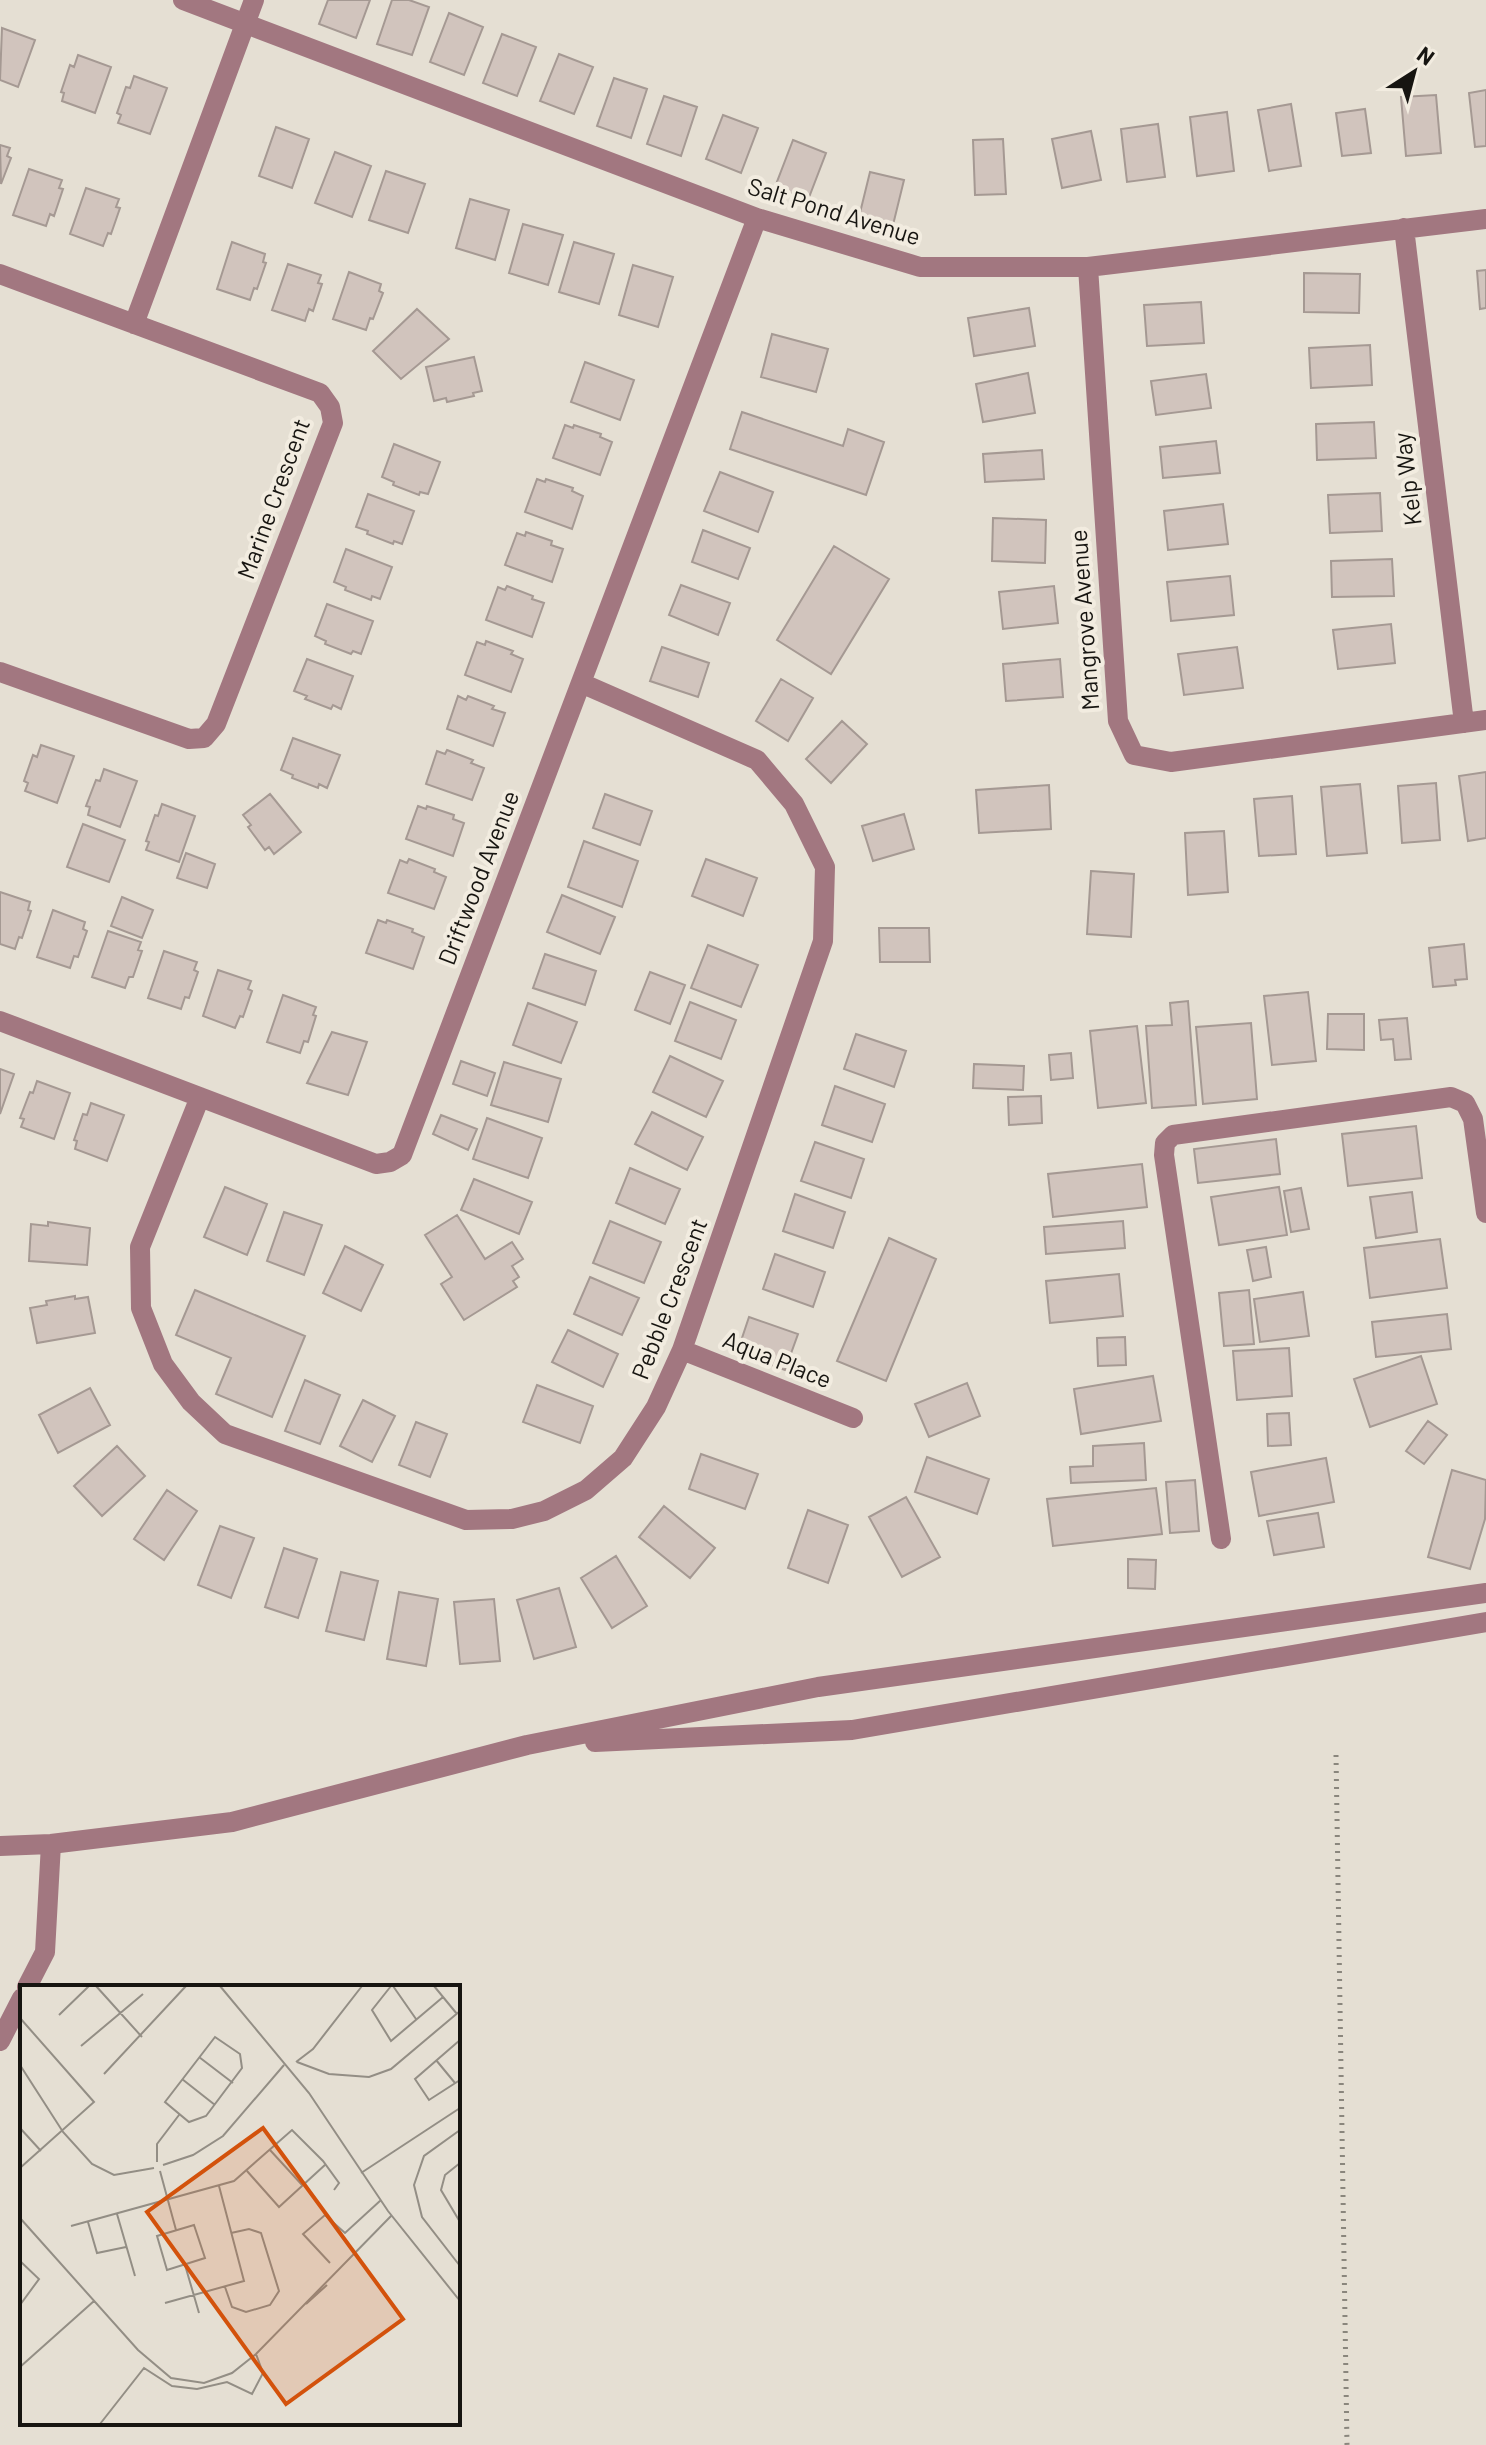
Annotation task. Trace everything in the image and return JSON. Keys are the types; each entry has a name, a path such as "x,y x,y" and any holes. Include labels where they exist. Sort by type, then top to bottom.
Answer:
{"street":[{"name":"Salt Pond Avenue","path":"183,0 757,218 920,267 1088,267 1486,219"},
{"path":"134,324 254,0"},
{"name":"Driftwood Avenue","path":"0,1021 376,1164 390,1162 402,1155 757,218"},
{"name":"Kelp Way","path":"1404,228 1464,723"},
{"name":"Mangrove Avenue","path":"1088,267 1118,721 1134,755 1171,762 1486,720"},
{"name":"Marine Crescent","path":"0,274 320,393 330,407 333,423 216,724 204,738 189,739 1,676"},
{"name":"Pebble Crescent","path":"200,1097 140,1247 141,1308 163,1364 191,1402 225,1434 466,1520 512,1519 544,1511 586,1490 623,1458 656,1407 682,1350 823,941 825,867 794,804 757,760 581,683"},
{"path":"1221,1539 1164,1155 1165,1143 1173,1135 1451,1097 1465,1103 1473,1119 1486,1213"},
{"name":"Aqua Place","path":"682,1350 853,1418"},
{"path":"0,1846 51,1844 232,1822 527,1745 818,1687 1486,1593"},
{"path":"527,1745 852,1730 1486,1622"},
{"path":"28,1985 45,1952 51,1844"},
{"path":"0,2041 20,2002"}],"path":[{"path":"1336,1755 1347,2445"}],"building":[{"path":"328,0 370,0 356,38 319,24"},
{"path":"392,0 409,0 429,7 412,55 377,44"},
{"path":"449,13 483,27 464,75 430,62"},
{"path":"2,28 35,40 18,87 0,80"},
{"path":"502,34 536,47 517,96 483,83"},
{"path":"559,54 593,67 574,114 540,101"},
{"path":"78,55 111,67 95,113 62,101 64,93 61,92 70,65 74,67"},
{"path":"134,76 167,88 150,134 118,123 121,115 117,113 126,87 130,88"},
{"path":"614,78 647,89 631,138 597,126"},
{"path":"1486,90 1486,146 1475,147 1469,93"},
{"path":"1436,95 1441,153 1406,156 1401,97"},
{"path":"664,96 697,107 681,156 647,144"},
{"path":"1291,104 1301,166 1269,171 1258,110"},
{"path":"1365,109 1371,153 1342,156 1336,113"},
{"path":"1227,112 1234,171 1197,176 1190,117"},
{"path":"723,115 758,128 741,173 706,159"},
{"path":"1158,124 1165,177 1127,182 1121,129"},
{"path":"276,127 309,139 292,188 259,176"},
{"path":"1091,131 1101,180 1062,188 1052,139"},
{"path":"1003,139 1006,194 975,195 973,140"},
{"path":"793,140 826,153 808,200 775,187"},
{"path":"0,145 10,148 7,156 11,158 1,184"},
{"path":"335,152 371,166 352,217 315,203"},
{"path":"29,169 62,180 59,188 63,189 54,216 50,214 46,226 13,215"},
{"path":"386,171 425,184 408,233 369,220"},
{"path":"870,172 904,180 892,229 858,221"},
{"path":"86,188 119,199 116,207 120,208 111,234 108,233 103,246 70,234"},
{"path":"470,199 509,210 495,260 456,248"},
{"path":"523,224 563,235 548,285 509,273"},
{"path":"232,242 265,254 263,262 266,263 250,300 217,289"},
{"path":"574,242 614,254 599,304 559,292"},
{"path":"288,264 321,275 318,283 322,284 313,311 309,309 305,321 272,310"},
{"path":"633,265 673,277 658,327 619,315"},
{"path":"1486,270 1486,308 1480,309 1477,271"},
{"path":"349,272 381,284 379,291 383,293 366,330 333,319"},
{"path":"1304,273 1360,274 1359,313 1304,312"},
{"path":"1201,302 1204,343 1147,346 1144,305"},
{"path":"1029,308 1035,346 974,356 968,318"},
{"path":"417,309 449,339 401,379 373,351"},
{"path":"772,334 828,349 816,392 761,377"},
{"path":"1370,345 1372,385 1311,388 1309,348"},
{"path":"474,357 482,391 447,402 446,398 434,401 426,367"},
{"path":"585,362 634,380 620,420 571,402"},
{"path":"1028,373 1035,413 983,422 976,384"},
{"path":"1206,374 1211,408 1156,415 1151,381"},
{"path":"742,412 843,446 848,429 884,442 866,495 730,449"},
{"path":"1374,422 1376,458 1317,460 1316,424"},
{"path":"565,425 601,434 600,437 612,442 600,475 553,458"},
{"path":"1216,441 1220,473 1163,478 1160,447"},
{"path":"394,444 440,462 428,494 420,492 419,495 382,477"},
{"path":"1042,450 1044,479 985,482 983,454"},
{"path":"720,472 773,492 758,532 704,511"},
{"path":"537,479 573,488 572,491 583,496 572,529 525,512"},
{"path":"1380,493 1382,531 1330,533 1328,495"},
{"path":"368,494 414,511 402,544 394,541 393,544 356,527"},
{"path":"1223,504 1228,544 1168,550 1164,511"},
{"path":"993,518 1046,520 1045,563 992,561"},
{"path":"703,530 750,548 738,579 692,562"},
{"path":"526,532 552,541 551,545 563,549 552,582 505,565 517,533 525,536"},
{"path":"834,546 889,579 831,674 777,640"},
{"path":"346,549 392,567 380,599 372,596 371,600 334,582"},
{"path":"1392,559 1394,596 1332,597 1331,561"},
{"path":"1230,576 1234,615 1171,621 1167,582"},
{"path":"681,585 730,603 718,635 669,615"},
{"path":"507,586 544,603 532,637 486,620 498,587 505,590"},
{"path":"1054,586 1058,623 1003,629 999,592"},
{"path":"327,604 373,621 361,654 353,651 351,654 325,644 326,641 315,636"},
{"path":"1391,624 1395,663 1338,669 1333,630"},
{"path":"486,641 513,651 511,654 523,659 511,692 465,675 477,642 485,645"},
{"path":"662,647 709,663 698,697 650,681"},
{"path":"1237,647 1243,688 1184,695 1178,654"},
{"path":"307,659 353,676 341,709 333,705 331,709 294,691"},
{"path":"1060,659 1063,697 1006,701 1003,664"},
{"path":"781,679 813,698 788,741 756,721"},
{"path":"458,696 466,700 468,696 505,713 493,746 447,729"},
{"path":"842,721 867,744 831,783 806,759"},
{"path":"293,738 340,755 327,788 319,784 318,788 292,778 293,775 281,770"},
{"path":"41,745 74,756 57,803 25,791 28,783 24,781 33,755 37,757"},
{"path":"447,750 484,768 472,800 426,784 437,751 445,754"},
{"path":"104,769 137,781 120,827 88,815 90,807 86,806"},
{"path":"1486,772 1486,838 1468,841 1459,776"},
{"path":"1436,783 1440,840 1402,843 1398,786"},
{"path":"1360,784 1367,853 1327,856 1321,787"},
{"path":"1049,785 1051,829 979,833 976,790"},
{"path":"270,794 301,832 274,854 269,847 265,850 243,815"},
{"path":"605,794 652,811 640,845 593,828"},
{"path":"1292,796 1296,854 1259,856 1254,799"},
{"path":"162,804 195,816 179,862 146,850 155,815 158,816"},
{"path":"418,806 454,815 453,819 464,823 453,856 406,839"},
{"path":"904,814 914,849 873,861 862,826"},
{"path":"83,824 125,840 109,882 67,867"},
{"path":"1224,831 1228,892 1188,895 1185,833"},
{"path":"584,841 638,861 622,907 568,887"},
{"path":"186,853 215,864 207,888 177,878"},
{"path":"409,859 446,877 434,909 388,893 400,860 407,863"},
{"path":"706,859 757,878 743,916 692,896"},
{"path":"1091,871 1134,874 1131,937 1087,934"},
{"path":"0,892 30,902 28,910 31,911 15,949 0,944"},
{"path":"562,895 615,917 600,954 547,932"},
{"path":"122,897 153,910 142,938 111,926"},
{"path":"53,910 85,922 83,929 87,931 78,957 74,956 70,968 37,957"},
{"path":"378,920 413,929 412,932 424,937 413,969 366,953"},
{"path":"879,928 929,928 930,962 880,962"},
{"path":"108,931 141,942 138,950 142,951 133,977 129,977 125,988 92,977"},
{"path":"1464,944 1467,979 1455,980 1456,985 1433,987 1429,948"},
{"path":"708,945 758,965 741,1007 691,988"},
{"path":"164,951 197,962 194,970 198,972 189,998 185,997 181,1009 148,998"},
{"path":"545,954 596,971 585,1005 533,988"},
{"path":"218,970 251,981 248,989 252,991 243,1017 240,1016 235,1028 203,1016"},
{"path":"650,972 685,985 670,1024 635,1010"},
{"path":"1308,992 1316,1061 1272,1065 1264,996"},
{"path":"283,995 316,1007 308,1042 304,1041 300,1053 267,1042"},
{"path":"1188,1001 1196,1105 1152,1108 1146,1026 1172,1025 1170,1003"},
{"path":"690,1002 736,1020 721,1059 675,1041"},
{"path":"528,1003 577,1022 561,1063 513,1045"},
{"path":"1328,1014 1364,1014 1364,1050 1327,1049"},
{"path":"1407,1018 1411,1059 1395,1060 1393,1039 1381,1040 1379,1020"},
{"path":"1251,1023 1257,1099 1203,1104 1196,1027"},
{"path":"1137,1026 1146,1103 1098,1108 1090,1031"},
{"path":"332,1032 367,1042 348,1095 307,1083"},
{"path":"856,1034 906,1051 894,1087 844,1069"},
{"path":"1071,1053 1073,1078 1051,1080 1049,1055"},
{"path":"670,1056 723,1081 706,1117 653,1092"},
{"path":"461,1061 495,1073 487,1096 453,1084"},
{"path":"504,1062 561,1079 548,1122 491,1105"},
{"path":"974,1064 1024,1066 1023,1090 973,1088"},
{"path":"0,1069 14,1074 0,1114"},
{"path":"37,1081 70,1093 54,1139 21,1127 24,1119 20,1118"},
{"path":"835,1086 885,1104 872,1142 822,1125"},
{"path":"1041,1096 1042,1123 1009,1125 1008,1097"},
{"path":"91,1103 124,1115 107,1161 75,1149 77,1141 74,1140 83,1114 87,1115"},
{"path":"652,1112 703,1137 687,1170 635,1144"},
{"path":"441,1115 477,1129 468,1150 433,1134"},
{"path":"487,1118 542,1138 528,1178 473,1159"},
{"path":"1416,1126 1422,1178 1348,1186 1342,1134"},
{"path":"1276,1139 1280,1174 1198,1183 1194,1149"},
{"path":"815,1142 864,1159 851,1198 801,1181"},
{"path":"1142,1164 1147,1207 1053,1217 1048,1174"},
{"path":"630,1168 680,1189 665,1224 616,1203"},
{"path":"474,1179 532,1202 519,1234 461,1210"},
{"path":"225,1187 267,1204 247,1255 204,1237"},
{"path":"1279,1187 1287,1235 1219,1245 1211,1197"},
{"path":"1301,1188 1309,1229 1291,1232 1284,1191"},
{"path":"1412,1192 1417,1232 1376,1238 1370,1197"},
{"path":"795,1194 845,1212 833,1248 783,1231"},
{"path":"284,1212 322,1225 304,1275 267,1261"},
{"path":"457,1215 485,1259 512,1242 523,1259 512,1266 519,1277 513,1281 517,1287 464,1320 441,1284 452,1277 425,1235"},
{"path":"610,1221 661,1242 644,1283 593,1263"},
{"path":"1123,1221 1125,1248 1046,1254 1044,1227"},
{"path":"48,1222 90,1228 87,1265 29,1261 31,1224 48,1226"},
{"path":"889,1238 936,1259 886,1381 837,1361"},
{"path":"1440,1239 1447,1288 1370,1298 1364,1248"},
{"path":"345,1246 383,1265 361,1311 323,1293"},
{"path":"1266,1247 1271,1277 1253,1281 1247,1250"},
{"path":"775,1254 825,1272 813,1307 763,1289"},
{"path":"1119,1274 1123,1316 1050,1323 1046,1281"},
{"path":"590,1277 639,1298 622,1335 574,1314"},
{"path":"195,1290 305,1336 272,1417 216,1394 231,1358 176,1335"},
{"path":"1249,1290 1254,1344 1224,1346 1219,1293"},
{"path":"1303,1292 1309,1336 1260,1342 1254,1299"},
{"path":"75,1296 75,1299 88,1297 95,1333 37,1343 30,1308 47,1305 46,1301"},
{"path":"1447,1314 1451,1349 1376,1357 1372,1322"},
{"path":"749,1317 798,1334 785,1370 737,1353"},
{"path":"568,1330 618,1354 603,1387 552,1362"},
{"path":"1125,1337 1126,1365 1098,1366 1097,1338"},
{"path":"1289,1348 1292,1396 1237,1400 1233,1351"},
{"path":"1421,1356 1437,1404 1370,1427 1354,1379"},
{"path":"1153,1376 1161,1421 1081,1434 1074,1389"},
{"path":"305,1380 340,1395 320,1444 285,1431"},
{"path":"967,1383 980,1416 929,1437 915,1404"},
{"path":"537,1385 593,1406 580,1443 523,1422"},
{"path":"90,1388 110,1425 58,1453 39,1415"},
{"path":"363,1400 395,1416 372,1462 340,1446"},
{"path":"1289,1413 1291,1445 1268,1446 1267,1414"},
{"path":"1428,1421 1447,1435 1424,1464 1406,1451"},
{"path":"416,1422 447,1434 430,1477 399,1465"},
{"path":"1144,1443 1146,1480 1071,1483 1070,1467 1093,1466 1093,1446"},
{"path":"117,1446 145,1476 102,1516 74,1486"},
{"path":"701,1454 758,1474 745,1509 689,1489"},
{"path":"927,1457 989,1479 977,1514 915,1492"},
{"path":"1326,1458 1334,1502 1259,1516 1251,1472"},
{"path":"1452,1470 1486,1480 1485,1519 1470,1569 1428,1557"},
{"path":"1195,1480 1199,1531 1170,1533 1166,1482"},
{"path":"1156,1488 1162,1534 1053,1546 1047,1499"},
{"path":"167,1490 197,1511 164,1560 134,1539"},
{"path":"906,1497 940,1557 902,1577 869,1517"},
{"path":"664,1506 715,1548 690,1578 639,1537"},
{"path":"808,1510 848,1525 828,1583 788,1568"},
{"path":"1318,1513 1324,1547 1274,1555 1267,1521"},
{"path":"220,1526 254,1538 231,1598 198,1585"},
{"path":"284,1548 317,1559 298,1618 265,1607"},
{"path":"616,1556 647,1606 612,1628 581,1578"},
{"path":"1128,1559 1156,1560 1155,1589 1128,1588"},
{"path":"341,1572 378,1581 364,1640 326,1631"},
{"path":"559,1588 576,1647 534,1659 517,1600"},
{"path":"399,1592 438,1599 426,1666 387,1659"},
{"path":"494,1599 500,1661 460,1664 454,1602"}]}
